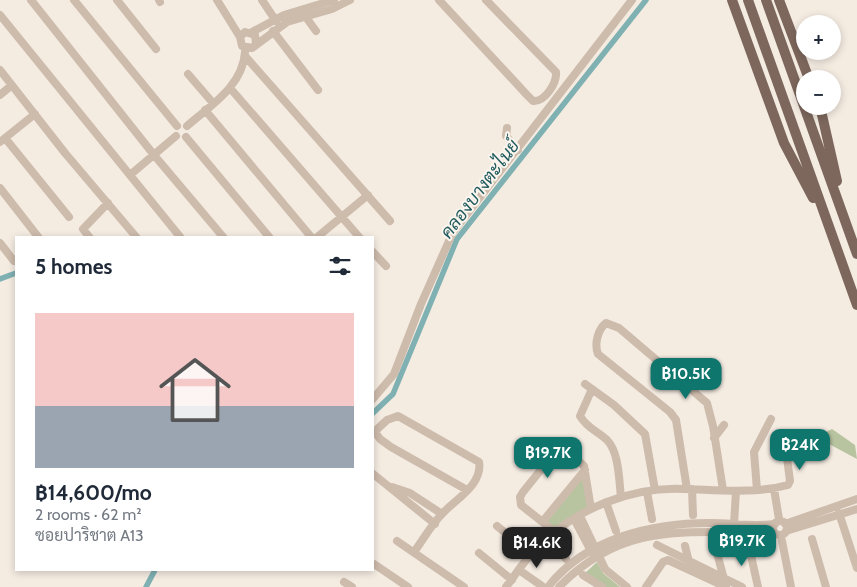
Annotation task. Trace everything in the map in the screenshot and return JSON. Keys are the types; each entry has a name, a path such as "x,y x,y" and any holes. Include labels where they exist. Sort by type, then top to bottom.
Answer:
{"main road":[{"path":"732,0 784,143 830,231"},
{"path":"779,0 806,70"},
{"path":"767,2 796,81"},
{"path":"749,5 857,305"},
{"path":"808,115 857,254"},
{"path":"822,115 846,223"},
{"path":"779,127 785,137 790,138 793,133 791,122"}],"street":[{"path":"31,0 154,155 222,236"},
{"path":"74,0 176,126"},
{"path":"117,0 156,49"},
{"path":"217,0 240,37 240,43 245,52 390,220"},
{"path":"262,0 276,21"},
{"path":"301,0 305,12 316,31"},
{"path":"240,37 245,32 252,32 276,21 334,0"},
{"path":"187,126 230,88 239,77 245,52 256,43 305,12 332,9 350,0"},
{"path":"439,0 533,101 541,99 554,84 556,72 486,0"},
{"path":"374,398 394,374 421,304 453,232 632,0"},
{"path":"0,15 178,236"},
{"path":"273,31 318,90"},
{"path":"252,32 257,39 256,43"},
{"path":"0,70 135,236"},
{"path":"188,74 213,104"},
{"path":"0,95 12,85"},
{"path":"230,88 358,236"},
{"path":"205,110 310,236"},
{"path":"34,114 2,140 69,217"},
{"path":"176,126 184,124 187,126"},
{"path":"176,126 174,131 176,136"},
{"path":"186,136 188,133 187,126"},
{"path":"507,128 506,136 518,150"},
{"path":"130,174 176,136"},
{"path":"176,136 181,138 186,136"},
{"path":"186,136 268,236"},
{"path":"0,188 37,236"},
{"path":"318,236 368,195"},
{"path":"88,236 83,229 108,203"},
{"path":"0,243 14,261"},
{"path":"374,253 386,266"},
{"path":"693,515 690,489 676,420 670,412 598,354 597,342 602,326 606,323 619,328 707,404 723,490"},
{"path":"584,384 644,434 651,491 652,520"},
{"path":"592,389 580,416 584,423 606,439 613,451 621,496"},
{"path":"414,552 442,514 458,501 467,490 479,471 479,462 403,418 392,418 374,433 390,447 467,490"},
{"path":"757,490 754,452 771,419"},
{"path":"714,438 724,425"},
{"path":"554,531 522,505 520,497 556,451 567,449 581,462 585,470 591,509"},
{"path":"506,587 531,554 554,531 591,509 621,496 651,491 690,489 736,491 774,489 788,485 790,481 786,450"},
{"path":"543,521 585,470"},
{"path":"374,474 392,487 403,500 435,524"},
{"path":"392,487 410,493 442,514"},
{"path":"774,489 780,526"},
{"path":"734,524 736,491"},
{"path":"519,570 545,587 568,566 633,532 666,526 712,522 780,526 857,499"},
{"path":"606,502 616,532"},
{"path":"837,507 857,568"},
{"path":"559,587 595,553 630,541 680,531 780,526 840,516 857,510"},
{"path":"577,518 603,573 620,587"},
{"path":"497,526 531,554"},
{"path":"548,537 566,559"},
{"path":"812,539 826,587"},
{"path":"397,541 464,587"},
{"path":"782,541 791,587"},
{"path":"714,542 724,578"},
{"path":"748,542 758,587"},
{"path":"657,545 742,587"},
{"path":"685,546 689,562"},
{"path":"479,553 512,580"},
{"path":"595,553 610,574 628,587"},
{"path":"646,587 664,562 668,560 726,587"},
{"path":"374,564 408,587"},
{"path":"583,576 602,587"},
{"path":"344,582 352,587"}],"green space":[{"path":"832,429 855,445 857,459 816,437"},
{"path":"585,470 591,509 554,531 543,521"},
{"path":"597,562 603,573 620,587 602,587 583,575"}],"waterway":[{"name":"คลองบางตะไนย์","path":"374,412 393,394 457,239 646,0"},
{"path":"0,279 15,273"},
{"name":"คลองบางตะไนย์","path":"146,587 154,571"}]}
